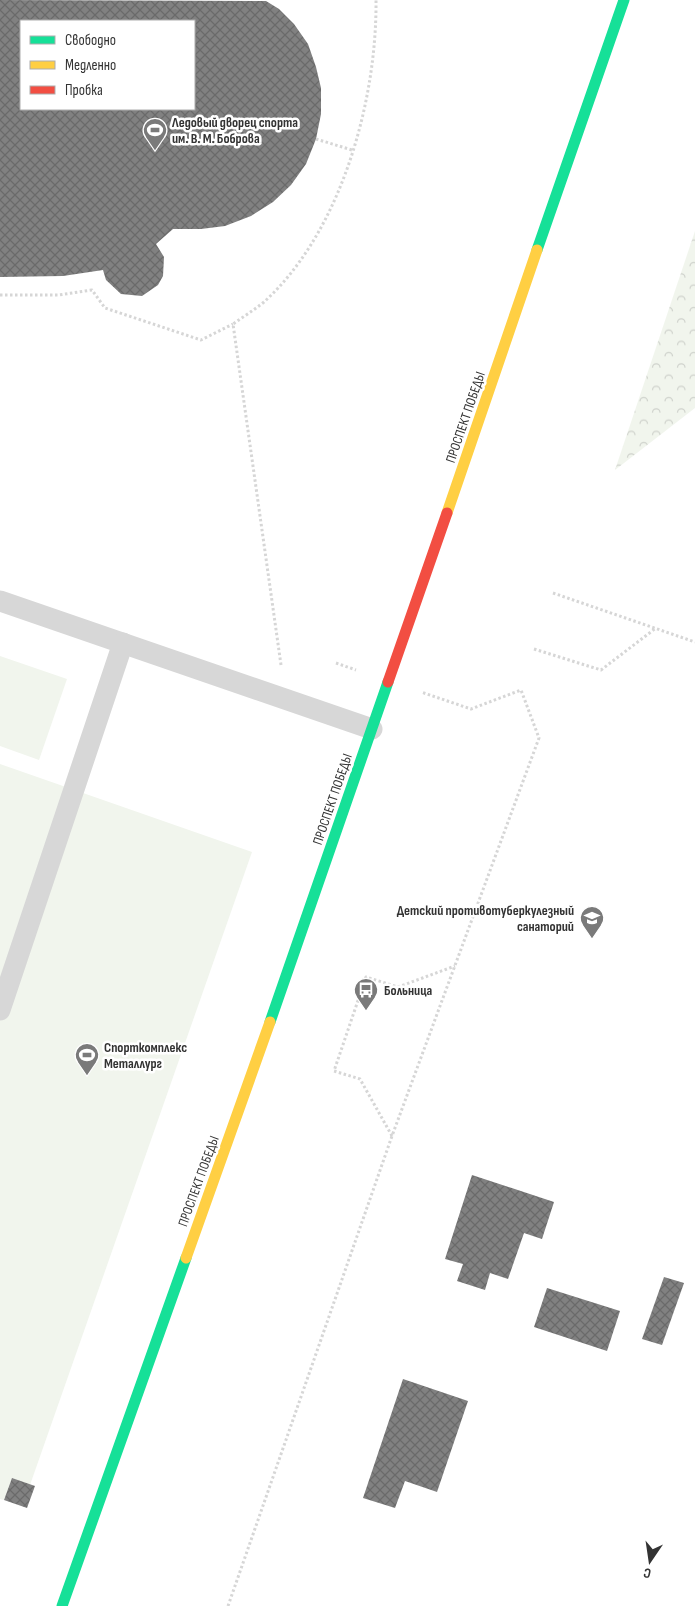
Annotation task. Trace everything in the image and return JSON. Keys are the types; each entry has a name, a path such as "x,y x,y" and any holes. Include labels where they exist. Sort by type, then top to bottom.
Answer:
{"main road":[{"name":"ПРОСПЕКТ ПОБЕДЫ","path":"62,1606 271,1022 624,0"}],"lane":[{"path":"0,601 372,729"},
{"path":"0,1010 123,643"}],"path":[{"path":"0,294 59,295 92,290 105,308 201,340 233,324 264,302 290,272 316,237 352,150 369,85 376,0"},
{"path":"316,139 352,150"},
{"path":"233,324 281,664 289,667"},
{"path":"553,593 695,642"},
{"path":"534,649 601,670 656,628"},
{"path":"228,1606 392,1136 539,738 521,690 472,709 336,663"},
{"path":"392,1136 360,1079 334,1070 366,977 398,987 456,965"}],"green space":[{"path":"695,231 695,408 615,470"},
{"path":"0,656 67,679 39,760 0,746"},
{"name":"Спорткомплекс Металлург","path":"0,764 252,852 30,1485 12,1478 4,1500 0,1499"}],"building":[{"name":"Ледовый дворец спорта им. В. М. Боброва","path":"0,0 266,1 279,9 294,24 308,44 321,88 321,114 316,139 306,164 291,185 273,202 251,216 225,226 201,229 173,229 156,244 164,257 163,276 158,285 142,296 121,294 106,280 103,270 63,276 0,277"},
{"path":"472,1175 554,1202 542,1239 524,1233 508,1279 490,1273 485,1290 457,1281 463,1264 445,1259"},
{"path":"664,1277 684,1283 662,1345 642,1339"},
{"path":"547,1288 620,1311 607,1351 534,1327"},
{"path":"403,1379 468,1401 437,1492 405,1481 395,1508 363,1498"},
{"path":"12,1478 35,1486 27,1508 4,1500"}],"traffic: fast":[{"path":"537,250 624,0"},
{"path":"270,1022 388,682"},
{"path":"62,1606 186,1258"}],"traffic: slow":[{"path":"447,513 537,250"},
{"path":"186,1258 270,1022"}],"traffic: jam":[{"path":"388,682 447,513"}],"place":[{"name":"Ледовый дворец спорта им. В. М. Боброва","path":"155,151"},
{"name":"Детский противотуберкулезный санаторий","path":"592,939"},
{"name":"Больница","path":"366,1011"},
{"name":"Спорткомплекс Металлург","path":"87,1076"}]}
